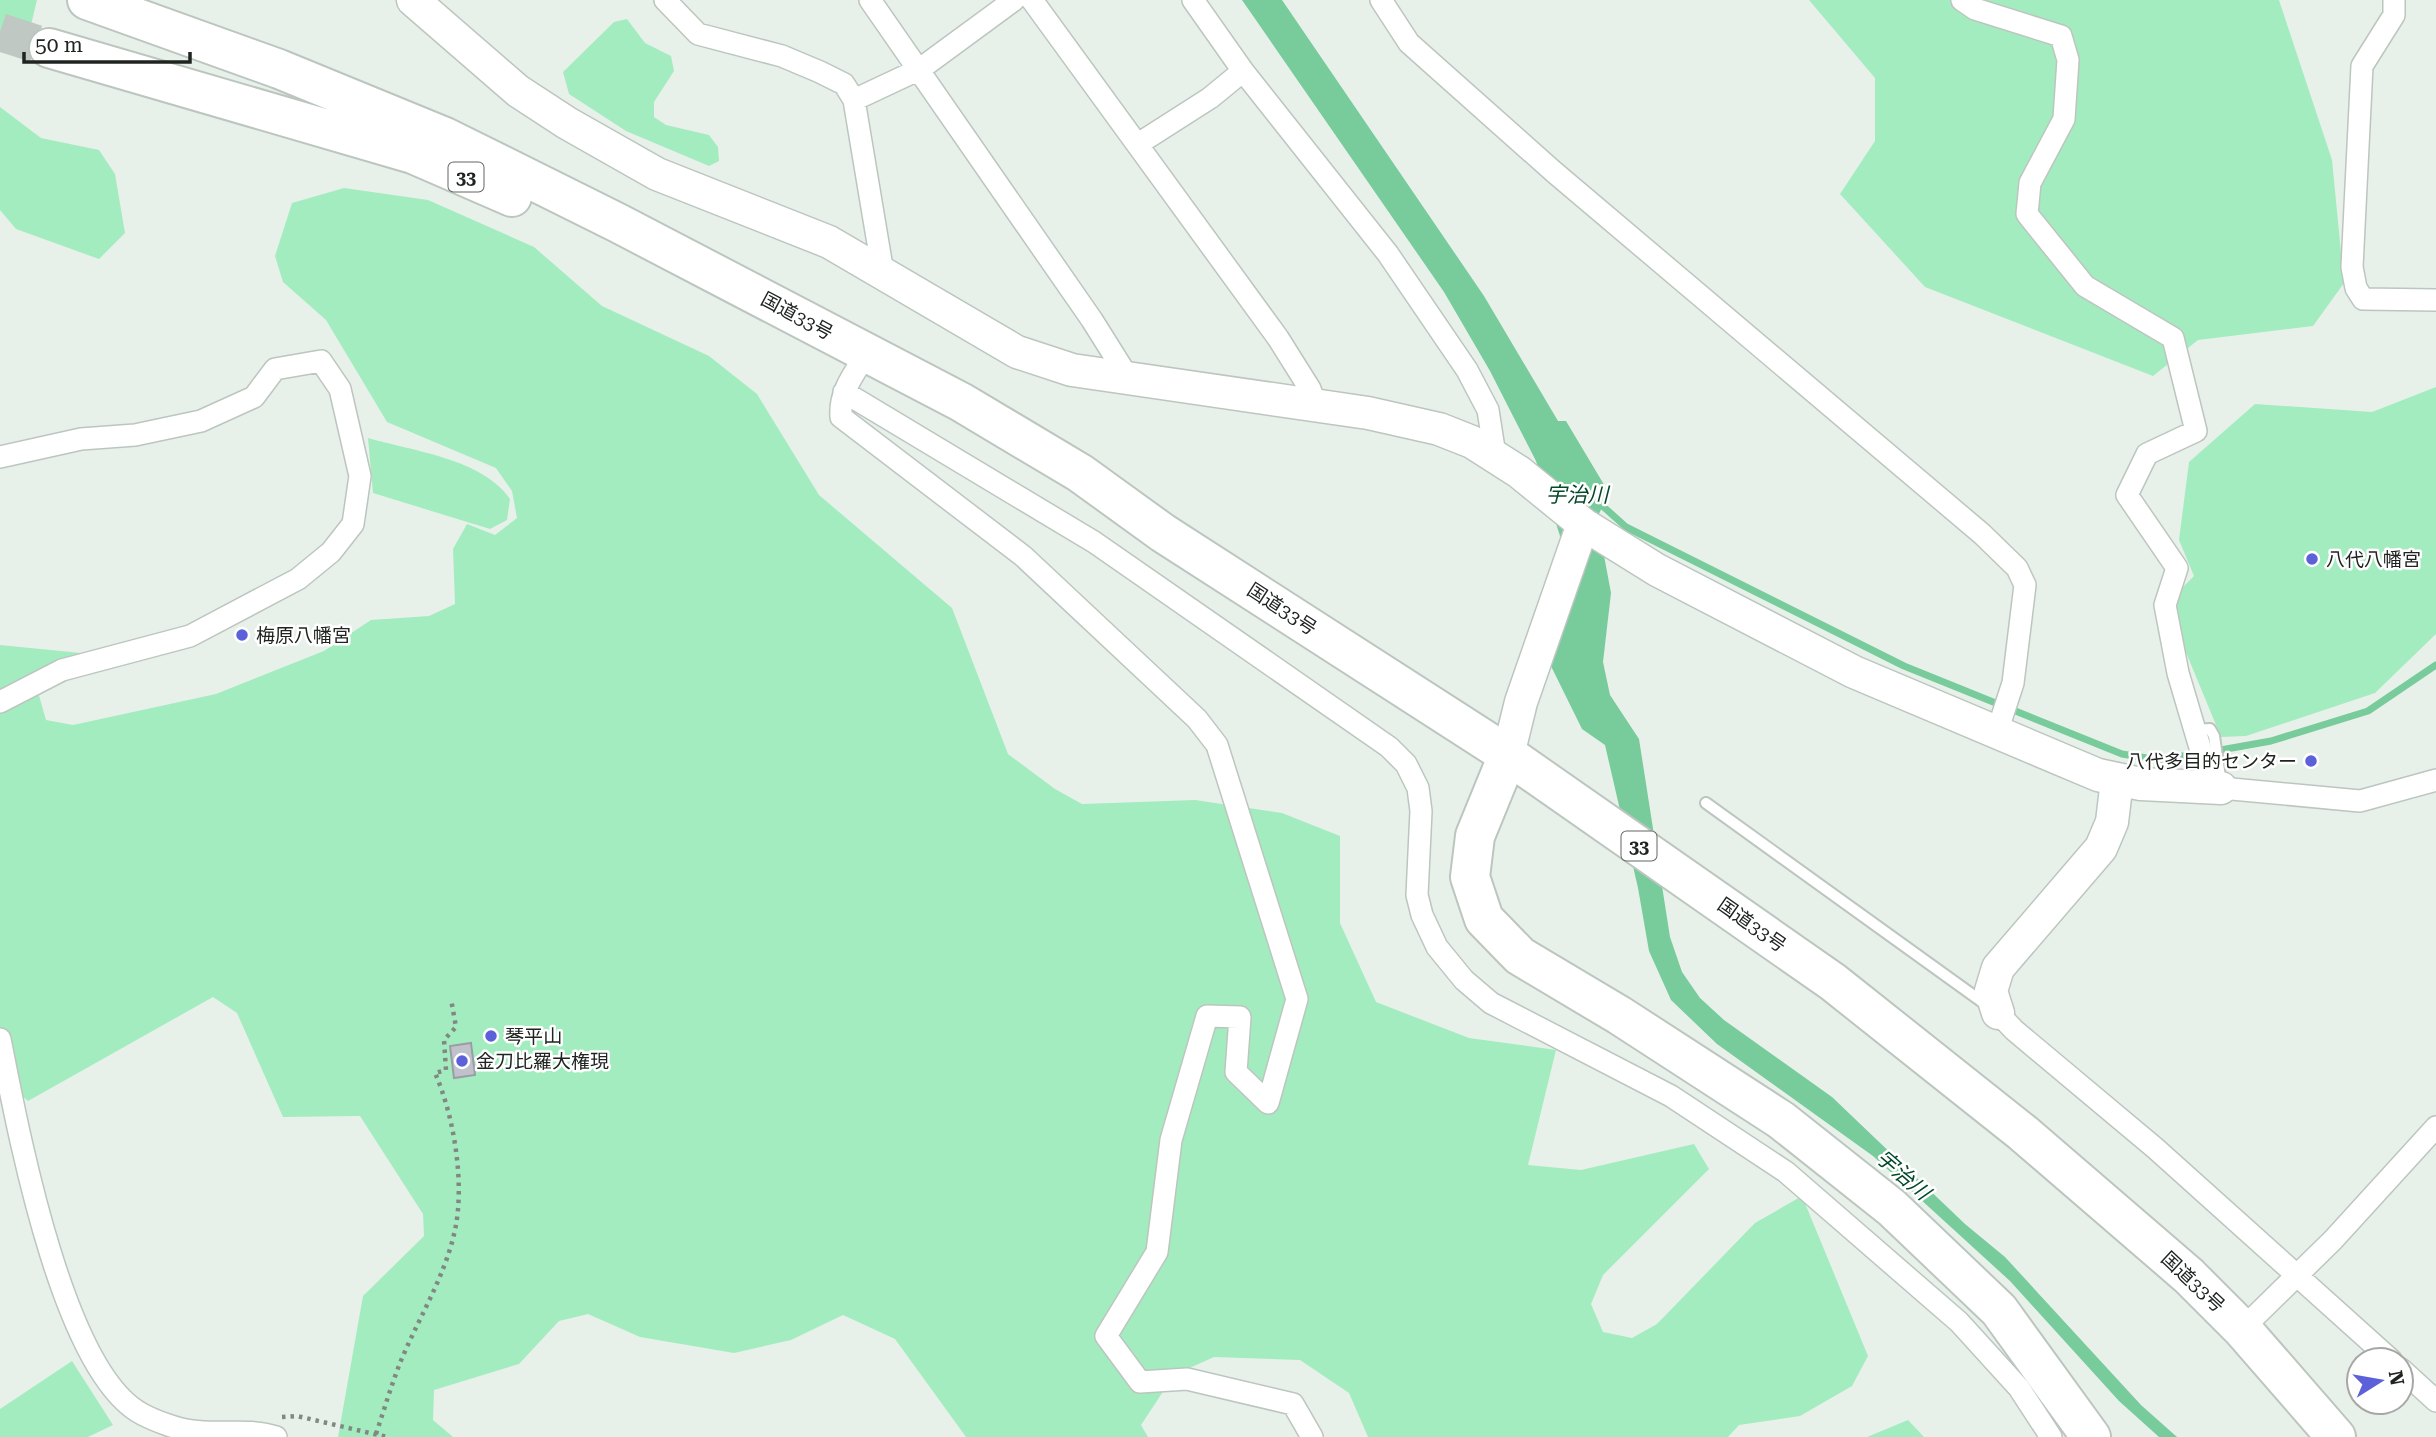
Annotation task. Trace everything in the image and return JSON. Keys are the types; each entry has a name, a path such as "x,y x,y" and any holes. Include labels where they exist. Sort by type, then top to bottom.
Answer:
{"highway":[{"name":"国道33号","path":"87,0 279,69 445,137 961,402 1080,473 1163,533 1508,755 1833,982 2114,1209 2242,1329 2336,1437"},
{"name":"33","path":"155,0 298,54 445,137"},
{"name":"33","path":"49,48 412,155 867,353"},
{"path":"1508,755 1475,836 1470,877 1484,919 1520,956 1619,1015 1782,1120 1892,1208 1999,1310 2091,1437"}],"street":[{"path":"414,0 478,58 567,124 657,174 830,242 1017,352 1072,370 1411,422 1472,442 1495,455 1583,524 1657,570 1854,672 2001,720 2117,780 2212,773 2360,801 2436,780"},
{"path":"665,0 698,34 782,56 844,84 854,100 864,175 883,273"},
{"path":"870,0 920,68 1092,320 1129,379"},
{"path":"854,100 920,68 1014,0"},
{"path":"1032,0 1278,338 1310,389 1316,407"},
{"path":"1193,0 1243,71 1388,254 1467,370 1488,410 1495,455"},
{"path":"1381,0 1409,43 1554,172 1982,534 2017,568 2025,585 2013,683 2001,720"},
{"path":"1962,0 1975,9 2061,36 2068,60 2064,119 2030,183 2027,214 2085,286 2173,338 2196,431 2147,453 2127,495 2177,568 2165,605 2178,673 2203,734 2212,773"},
{"path":"2394,0 2394,15 2362,66 2352,267 2356,288 2363,299 2436,300"},
{"path":"1138,144 1210,98 1243,71"},
{"path":"867,353 844,392 840,402 841,417 850,427 1023,556 1197,719 1217,745 1297,999 1268,1103 1236,1072 1240,1017 1207,1016 1171,1140 1157,1252 1106,1336 1140,1382 1187,1380 1293,1404 1312,1437"},
{"path":"0,457 81,439 135,435 201,421 254,397 275,369 321,361 340,389 360,476 353,524 331,552 298,579 190,636 62,670 0,702"},
{"path":"844,392 1094,542 1389,747 1406,764 1418,788 1421,811 1417,895 1422,915 1437,947 1464,979 1492,1003 1671,1096 1786,1171 1959,1322 2019,1388 2051,1437"},
{"path":"1508,755 1521,702 1583,524"},
{"path":"2117,780 2112,822 2101,848 1997,968 1991,991 1998,1013 2014,1030 2155,1148 2376,1346"},
{"path":"0,1039 25,1166 50,1255 92,1357 107,1383 141,1413 191,1431 246,1431 276,1437"},
{"path":"2242,1329 2333,1240 2436,1127"},
{"path":"2415,1382 2436,1401"}],"lane":[{"path":"1706,803 1998,1013"}],"path":[{"path":"376,1434 400,1363 426,1308 455,1229 457,1182 449,1105 435,1073 446,1070 444,1040 456,1027 451,999"},
{"path":"246,1431 272,1418 297,1416 387,1437"}],"shaded area":[{"path":"0,0 37,0 23,58 0,52"},
{"path":"1809,0 2279,0 2332,160 2344,283 2313,326 2198,340 2153,376 1925,287 1840,194 1875,141 1875,78"},
{"path":"627,19 645,43 671,56 674,71 654,102 654,117 666,125 709,135 718,147 719,161 709,166 626,131 569,94 563,72 614,22"},
{"path":"0,107 41,138 99,150 115,174 125,233 99,259 16,229 0,210"},
{"path":"344,188 428,200 534,247 602,306 709,356 757,394 819,495 952,608 1008,754 1055,789 1082,804 1195,800 1282,813 1340,836 1340,923 1376,1002 1469,1038 1556,1050 1528,1165 1581,1170 1694,1144 1709,1169 1603,1275 1591,1304 1603,1332 1632,1338 1657,1324 1755,1223 1802,1196 1868,1356 1852,1386 1800,1416 1739,1425 1728,1437 1368,1437 1349,1393 1300,1360 1214,1357 1174,1375 1141,1425 1148,1437 966,1437 895,1339 843,1315 791,1340 734,1353 640,1337 588,1314 559,1321 519,1364 434,1390 433,1420 453,1437 338,1437 363,1296 424,1236 423,1214 360,1116 283,1117 237,1013 213,997 28,1101 0,1077 0,645 81,653 38,692 46,720 73,725 216,694 324,651 371,620 429,616 455,604 453,549 467,524 495,535 517,518 512,491 496,468 387,422 326,320 283,282 275,256 292,203"},
{"path":"2436,387 2436,634 2375,693 2246,736 2221,737 2166,604 2194,576 2179,540 2189,462 2255,404 2372,412"},
{"path":"368,438 446,458 483,474 498,485 510,499 507,520 490,529 373,493"},
{"path":"72,1361 113,1425 88,1437 0,1437 0,1409"},
{"path":"1908,1420 1924,1437 1867,1437"}],"water":[{"name":"宇治川","path":"1242,0 1282,0 1484,296 1558,421 1566,421 1609,493 1597,518 1611,593 1603,662 1610,695 1639,739 1670,937 1682,972 1700,998 1724,1020 1832,1097 1965,1224 2005,1257 2141,1405 2177,1437 2159,1437 2119,1401 2010,1281 1873,1156 1717,1044 1671,1000 1649,951 1638,888 1605,745 1582,729 1548,660 1576,586 1536,461 1490,371 1444,292"}],"building":[{"name":"金刀比羅大権現","path":"471,1043 475,1075 454,1078 450,1046"}],"waterway":[{"path":"1597,501 1626,527 1904,666 2122,754 2159,760 2200,753"},
{"path":"2215,751 2271,741 2368,711 2436,665"}],"tunnel":[{"path":"0,32 49,48"}],"place":[{"name":"八代八幡宮","path":"2312,559"},
{"name":"梅原八幡宮","path":"242,635"},
{"name":"八代多目的センター","path":"2311,761"},
{"name":"琴平山","path":"491,1036"},
{"name":"金刀比羅大権現","path":"462,1061"}]}
